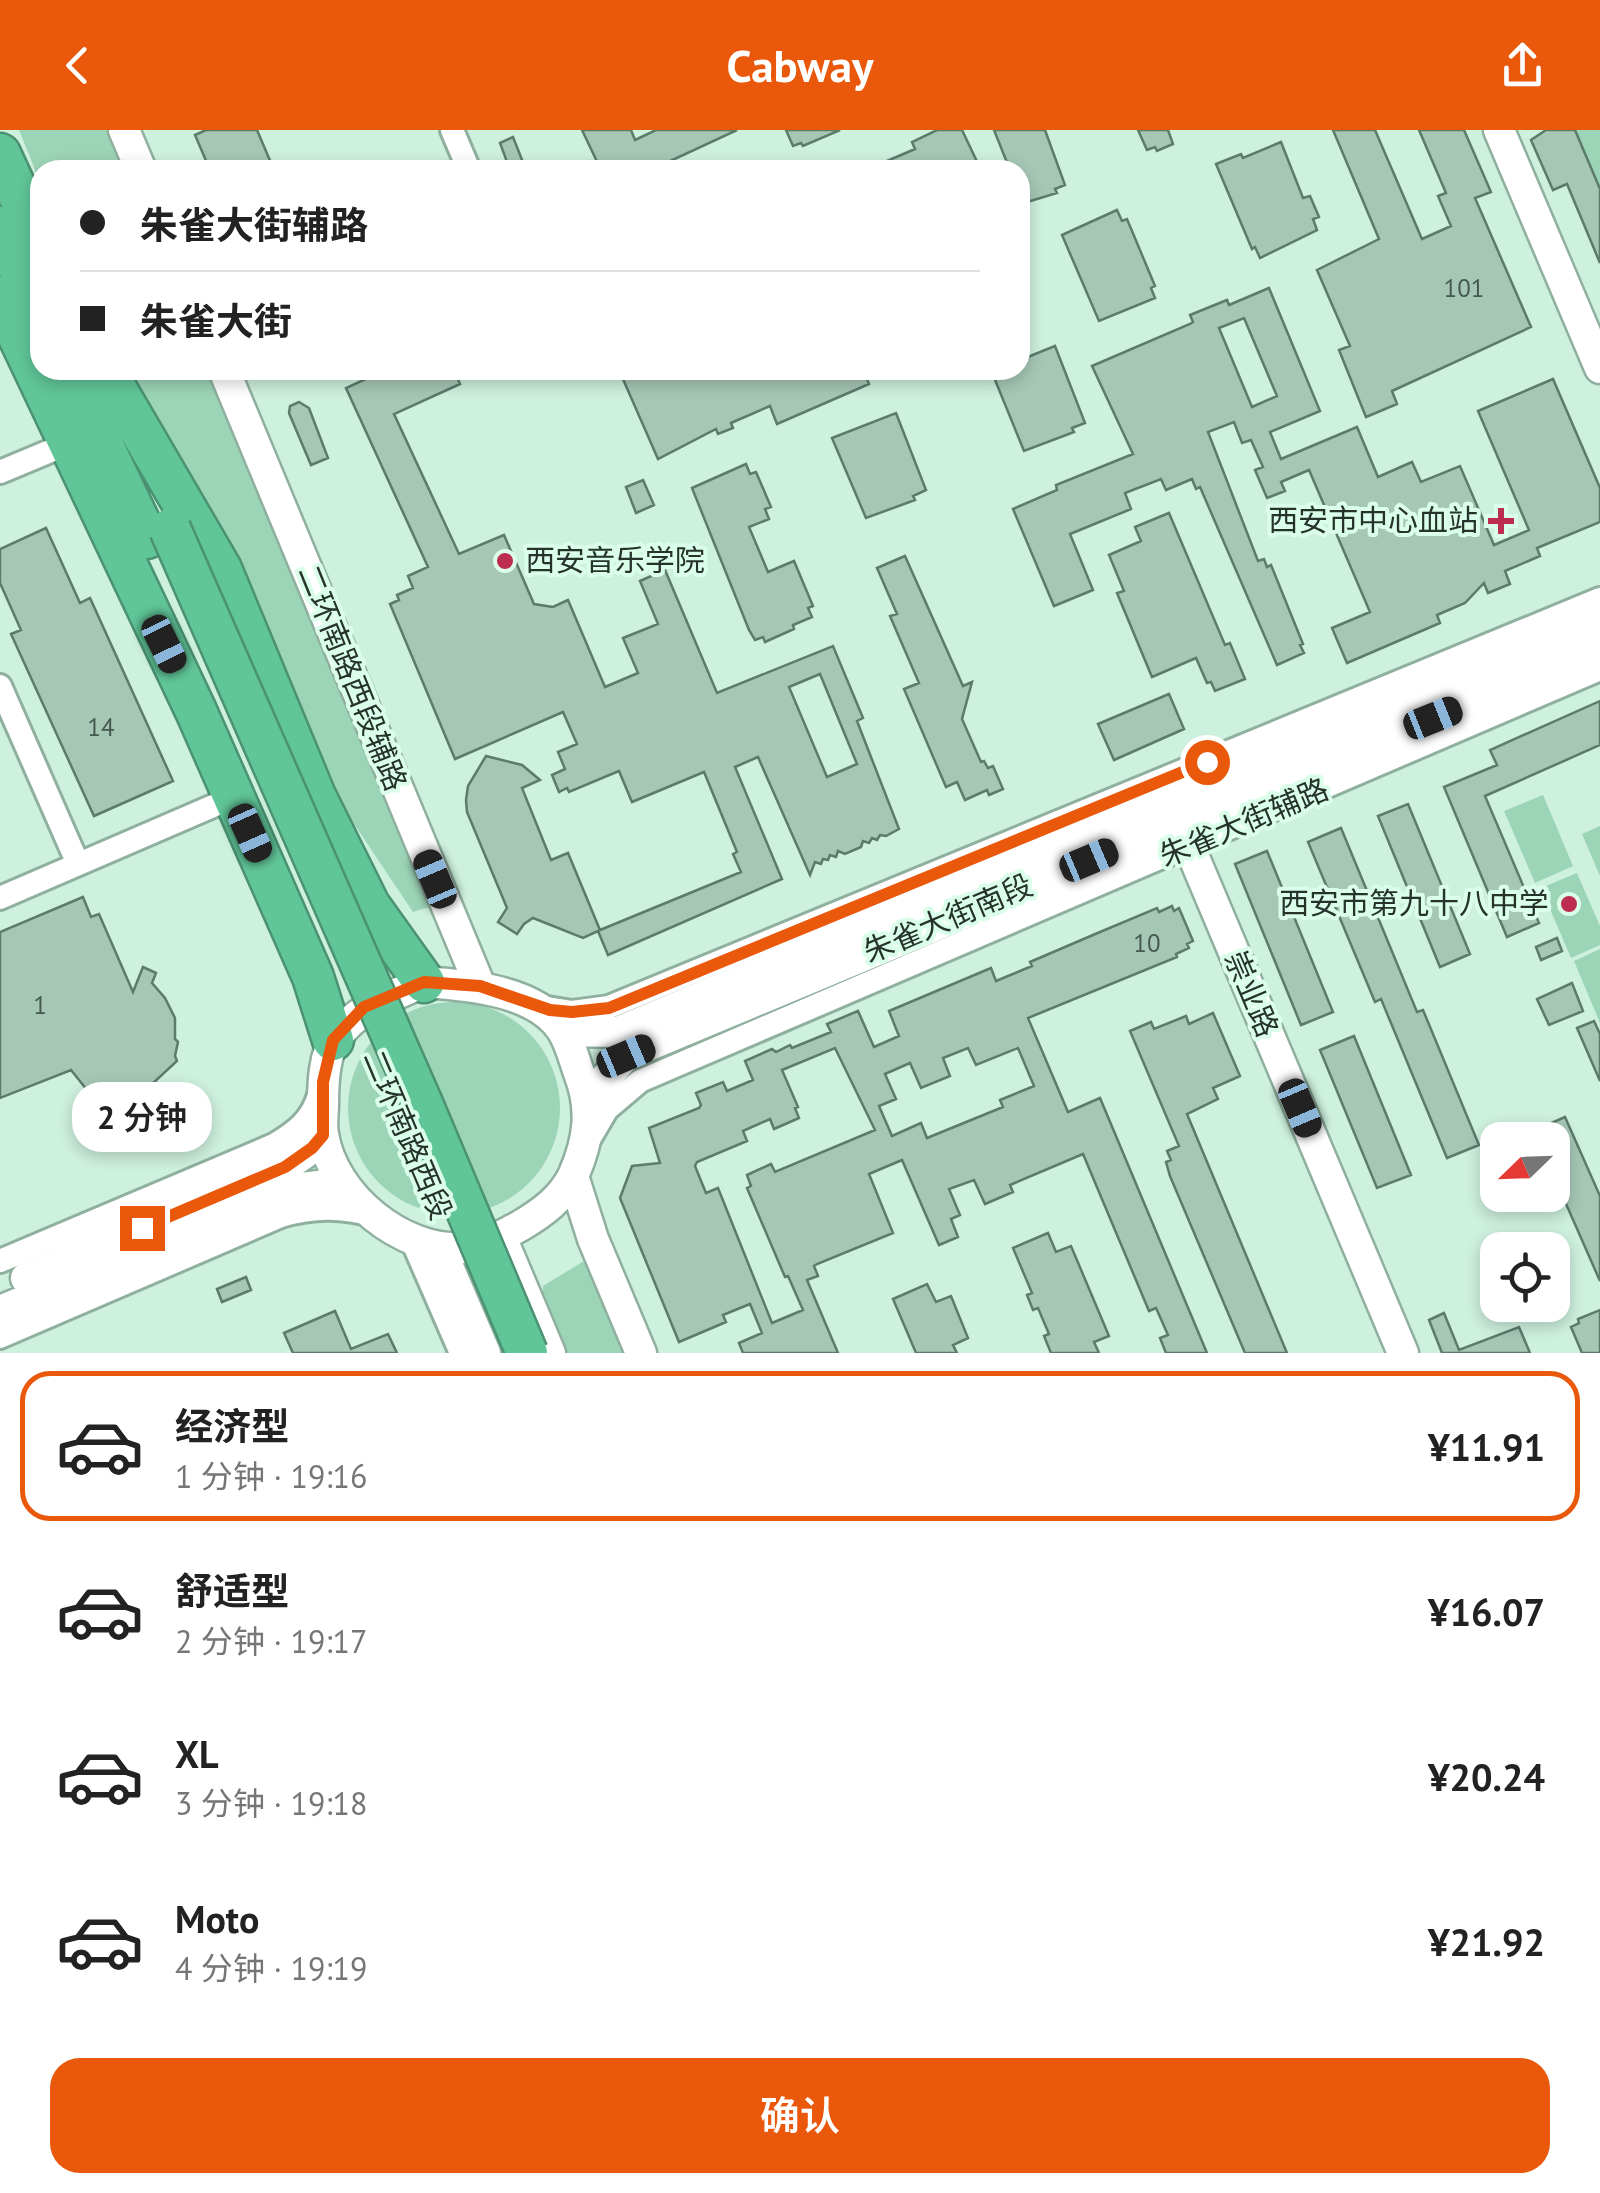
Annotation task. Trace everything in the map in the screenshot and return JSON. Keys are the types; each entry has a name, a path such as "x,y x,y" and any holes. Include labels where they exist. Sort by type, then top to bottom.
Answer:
{"highway":[{"path":"0,154 14,257 30,313"},
{"path":"14,257 30,292"},
{"path":"14,257 30,298"},
{"path":"49,380 67,444 196,711 313,977 333,1040"},
{"path":"63,380 196,711"},
{"name":"二环南路西段","path":"73,380 158,533 423,1106 527,1353"},
{"name":"二环南路西段","path":"105,380 158,533 500,1353"},
{"path":"108,380 221,568 315,796 369,904 424,982"}],"main road":[{"path":"124,130 136,160"},
{"path":"1499,130 1600,368"},
{"name":"二环南路西段辅路","path":"233,380 480,986"},
{"name":"朱雀大街南段","path":"563,1031 618,1032 1180,823 1600,620"},
{"name":"朱雀大街南段","path":"589,1097 626,1056 1600,648"},
{"name":"崇业路","path":"1180,823 1403,1353"},
{"path":"0,1311 295,1189 326,1185 346,1192 375,1216 425,1243 468,1248 501,1237 538,1215 565,1191 588,1134 589,1097 563,1031 546,1014 480,986 424,982 364,1007 333,1040 323,1082 323,1135 346,1192"},
{"path":"0,1289 285,1167 323,1135"},
{"path":"578,1163 593,1239 641,1353"},
{"path":"501,1237 550,1353"},
{"name":"二环南路西段","path":"425,1243 485,1353"}],"street":[{"path":"452,130 465,160"},
{"path":"0,472 67,444"},
{"path":"524,1003 572,1012 609,1008 1600,599"},
{"name":"朱雀大街辅路","path":"578,1163 607,1109 640,1081 1180,823 1600,669"},
{"path":"0,686 78,864"},
{"path":"0,898 234,797"},
{"path":"0,1261 274,1145 296,1132 310,1117 323,1082"},
{"path":"0,1336 282,1216 302,1210 341,1208 375,1216"},
{"path":"425,1243 461,1353"}],"green space":[{"path":"19,130 107,130 119,160 31,160"},
{"path":"1575,130 1600,130 1600,189"},
{"path":"131,380 211,380 432,906 413,912 330,788"},
{"path":"1543,795 1573,866 1535,883 1504,811"},
{"path":"1600,826 1600,876 1582,834"},
{"path":"1577,873 1600,926 1600,945 1571,958 1541,888"},
{"path":"1600,949 1600,1023 1574,961"},
{"path":"454,1002 495,1010 529,1033 552,1067 560,1108 552,1149 529,1183 495,1206 454,1214 413,1206 379,1183 356,1149 348,1108 356,1067 379,1033 413,1010"},
{"path":"584,1261 624,1353 557,1353 542,1317 543,1286"}],"building":[{"path":"206,130 257,130 270,160 206,160 195,135"},
{"path":"582,130 631,130 635,140 656,130 737,130 672,160 596,160"},
{"path":"786,130 840,130 803,146 793,146"},
{"path":"937,130 962,130 976,160 889,160 915,149 912,142"},
{"path":"994,130 1045,130 1065,185 1055,189 1057,193 1030,201 1030,160 1006,160"},
{"path":"1138,130 1168,130 1173,144 1157,151 1155,147 1147,150"},
{"path":"1333,130 1375,130 1422,239 1451,226 1438,196 1446,193 1419,130 1464,130 1491,192 1475,198 1531,327 1392,391 1397,404 1366,417 1339,350 1350,346 1317,270 1379,239"},
{"path":"1546,130 1575,130 1600,189 1600,263 1567,184 1553,190 1531,140"},
{"path":"513,137 522,160 506,160 500,143"},
{"path":"1281,142 1303,198 1310,196 1319,217 1313,219 1317,230 1260,258 1255,247 1252,249 1216,164"},
{"path":"1117,210 1122,221 1127,219 1155,286 1151,288 1155,298 1099,321 1062,235"},
{"path":"1269,288 1320,411 1270,432 1281,459 1357,427 1378,477 1412,462 1421,482 1460,466 1494,545 1529,530 1478,411 1553,379 1600,488 1600,522 1537,548 1540,556 1505,571 1510,584 1488,593 1484,583 1465,603 1437,615 1440,623 1347,663 1332,628 1370,612 1309,470 1281,482 1285,491 1267,498 1255,470 1263,467 1251,440 1242,443 1234,422 1208,432 1258,561 1264,559 1267,567 1271,565 1304,653 1277,665 1200,487 1196,489 1192,479 1166,490 1161,479 1125,493 1131,509 1070,534 1093,590 1054,606 1013,509 1057,490 1056,485 1133,454 1092,366 1190,324 1190,315 1227,300 1229,305","holes":["1244,318 1277,396 1252,407 1219,328"]},
{"path":"1055,346 1085,423 1072,428 1074,432 1024,451 995,380 1030,380 1030,356"},
{"path":"363,380 458,380 460,384 394,414 459,554 504,535 534,604 553,607 568,600 605,687 638,673 623,638 658,624 640,581 665,570 717,693 833,646 863,718 857,721 899,829 880,835 877,840 872,838 869,843 863,841 861,847 845,854 838,851 836,857 830,855 821,864 815,862 810,875 758,757 735,767 782,879 608,955 598,931 583,938 533,918 517,934 498,922 507,908 467,812 468,786 486,756 522,765 540,780 522,788 551,860 568,853 600,930 741,872 733,854 737,852 704,772 632,802 619,771 569,792 567,788 559,792 552,775 565,769 558,752 577,744 563,712 455,759 390,604 399,600 397,595 413,588 408,576 428,567 346,388","holes":["820,674 857,764 827,777 789,687"]},
{"path":"623,380 867,380 869,384 777,424 770,406 731,423 733,428 718,434 716,429 658,459"},
{"path":"299,402 309,408 328,458 311,465 289,413 290,406"},
{"path":"896,413 926,490 913,496 915,500 866,518 832,438"},
{"path":"746,464 750,474 756,472 771,507 765,509 769,519 749,527 768,572 794,561 813,606 808,608 812,617 765,642 763,637 755,640 749,630 692,488"},
{"path":"643,480 654,505 636,513 626,487"},
{"path":"1169,513 1225,645 1230,643 1245,679 1215,691 1196,658 1152,677 1117,593 1124,591 1109,555 1141,541 1135,527"},
{"path":"46,528 80,603 90,598 173,781 94,816 11,634 21,630 0,583 0,549"},
{"path":"905,556 963,686 972,682 962,719 981,762 988,768 993,766 1003,789 989,795 987,790 965,800 957,782 946,787 904,689 919,683 890,616 897,614 877,568"},
{"path":"1169,694 1184,729 1114,760 1098,724"},
{"path":"1600,701 1600,745 1485,796 1539,923 1507,937 1444,787 1497,765 1490,750"},
{"path":"1408,804 1470,954 1440,967 1378,816"},
{"path":"1341,828 1417,1012 1423,1010 1479,1145 1447,1158 1381,999 1375,1002 1308,842"},
{"path":"1267,851 1333,1012 1301,1025 1235,864"},
{"path":"83,897 91,917 99,914 133,992 143,967 156,973 152,983 175,1018 178,1042 177,1061 150,1086 126,1098 105,1100 100,1113 90,1117 86,1108 91,1095 71,1070 0,1098 0,932"},
{"path":"1172,906 1174,911 1179,908 1193,941 1187,944 1189,948 1177,957 1028,1018 1068,1112 1100,1098 1207,1353 1166,1353 1160,1338 1168,1335 1156,1308 1149,1311 1083,1154 1010,1185 1013,1192 985,1204 974,1180 949,1189 960,1215 951,1219 958,1237 939,1245 902,1160 869,1174 893,1233 817,1264 814,1266 818,1276 807,1280 838,1353 743,1353 739,1343 762,1333 750,1304 723,1315 726,1322 679,1342 620,1198 632,1166 660,1163 649,1128 699,1108 696,1093 723,1082 727,1091 753,1080 745,1061 831,1032 827,1024 858,1011 874,1047 899,1036 889,1011 991,968 996,981 1100,932 1157,908 1159,912","holes":["835,1048 875,1130 775,1172 771,1164 747,1175 751,1186 747,1188 803,1310 772,1323 718,1188 706,1193 695,1166 747,1141 743,1131 770,1119 774,1129 799,1118 782,1070","968,1048 976,1065 1018,1048 1034,1086 1000,1100 1003,1107 927,1138 921,1123 892,1136 879,1106 896,1099 885,1074 910,1063 921,1088 950,1076 943,1058"]},
{"path":"1557,938 1562,951 1541,960 1536,947"},
{"path":"1572,983 1583,1011 1549,1025 1537,999"},
{"path":"1213,1013 1240,1076 1213,1088 1218,1099 1187,1114 1287,1353 1245,1353 1170,1176 1167,1151 1179,1146 1130,1031 1151,1022 1154,1029 1186,1016 1189,1024"},
{"path":"1594,1021 1600,1034 1600,1081 1577,1028"},
{"path":"1354,1036 1411,1175 1377,1188 1320,1050"},
{"path":"1570,1128 1600,1196 1600,1281 1570,1212"},
{"path":"1048,1233 1056,1252 1071,1246 1109,1336 1094,1342 1099,1353 1051,1353 1044,1336 1049,1334 1038,1308 1033,1310 1027,1295 1032,1293 1013,1248"},
{"path":"246,1277 251,1290 222,1302 217,1289"},
{"path":"927,1284 936,1302 951,1296 968,1338 953,1345 957,1353 916,1353 893,1299"},
{"path":"1600,1310 1600,1353 1582,1353 1571,1327 1579,1323 1578,1319"},
{"path":"335,1311 351,1349 388,1334 397,1353 293,1353 284,1333"},
{"path":"1444,1313 1459,1350 1519,1327 1530,1353 1442,1353 1429,1320"}],"place":[{"name":"西安市中心血站","path":"1501,521"},
{"name":"西安音乐学院","path":"505,561"},
{"name":"西安市第九十八中学","path":"1569,904"}],"route":[{"path":"142,1228 285,1167 312,1148 323,1135 323,1082 333,1040 364,1007 424,982 480,986 550,1010 609,1008 1207,762"}]}
